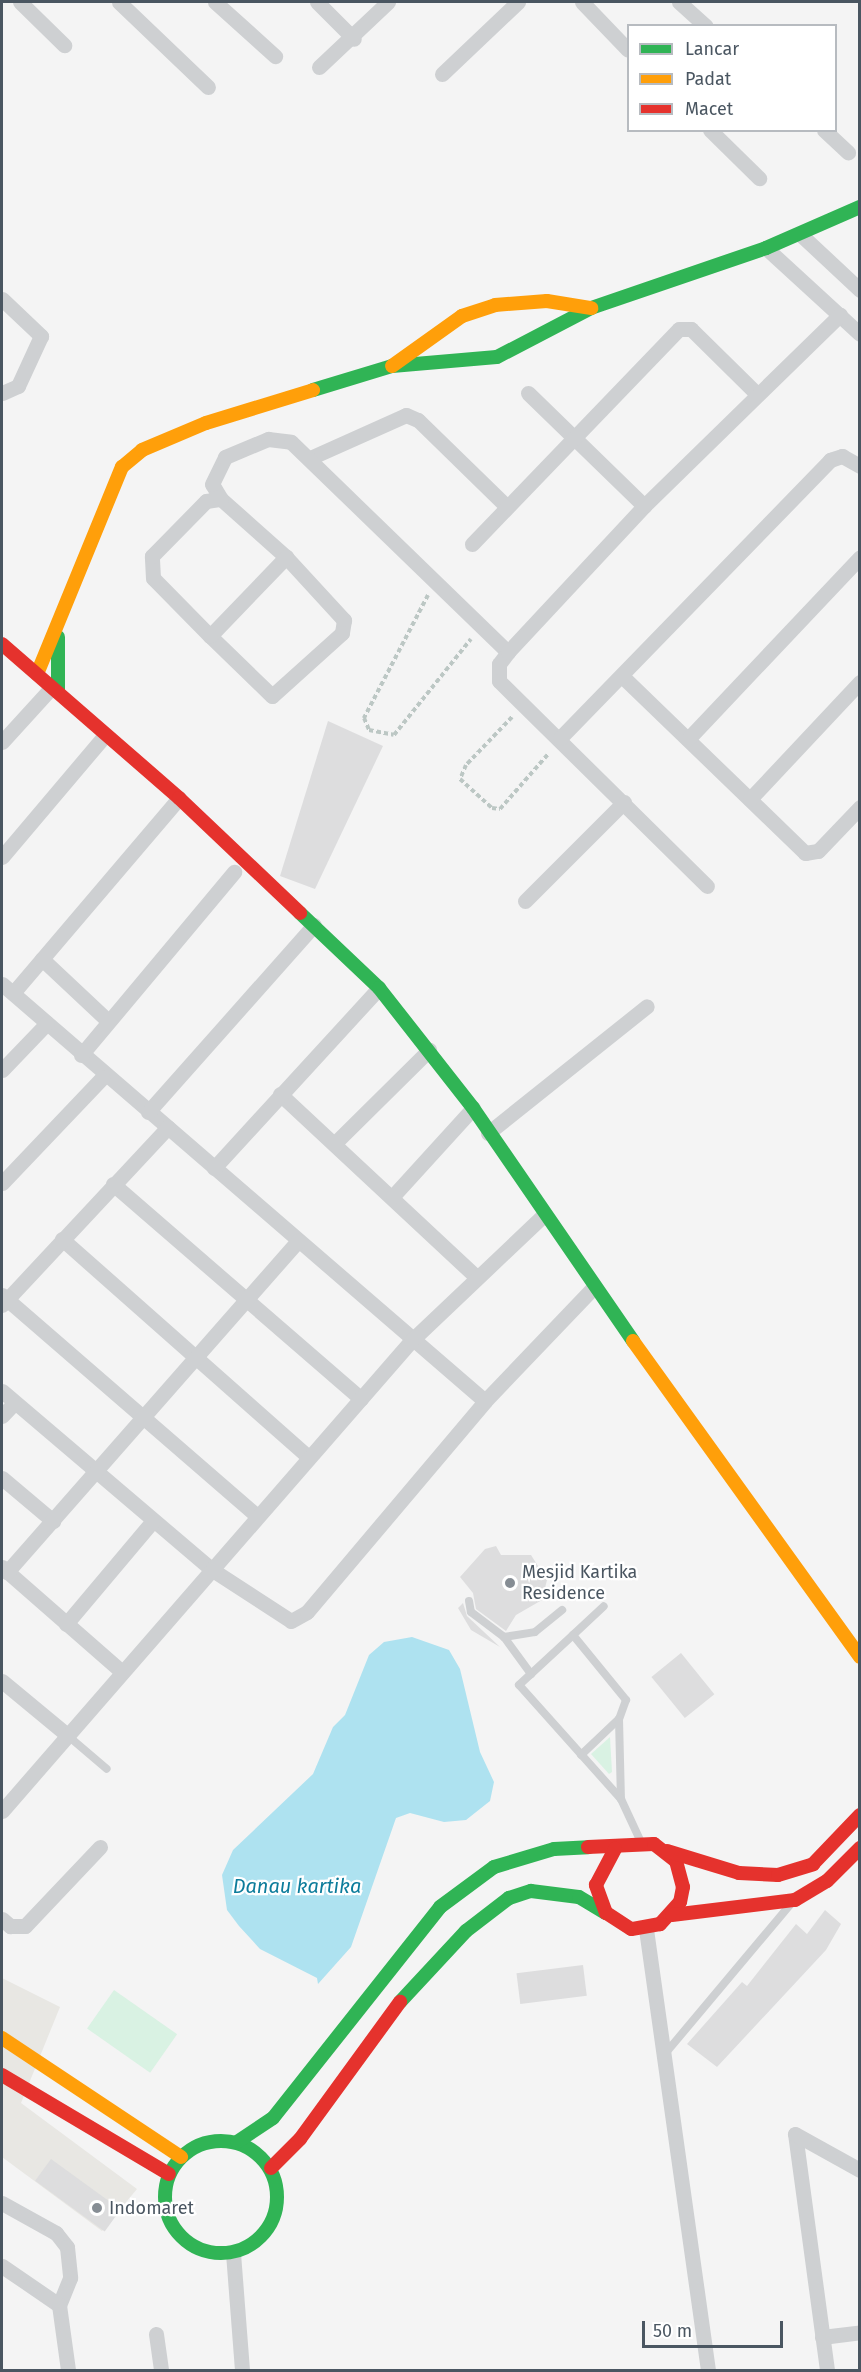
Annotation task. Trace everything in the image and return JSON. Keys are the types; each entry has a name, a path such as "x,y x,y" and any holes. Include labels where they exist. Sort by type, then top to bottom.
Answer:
{"street":[{"path":"20,2 64,45"},
{"path":"119,2 208,87"},
{"path":"215,2 275,56"},
{"path":"317,2 354,39"},
{"path":"319,67 354,39 388,2"},
{"path":"442,74 518,2"},
{"path":"582,2 627,49"},
{"path":"679,2 704,24"},
{"path":"713,132 759,178"},
{"path":"826,132 848,152"},
{"path":"37,674 122,467 142,450 206,423 392,366 497,357 591,308 766,248 860,207"},
{"path":"800,234 860,290"},
{"path":"766,248 860,334"},
{"path":"2,299 41,336 18,386 2,393"},
{"path":"392,366 462,316 495,305 547,301 591,308"},
{"path":"707,886 497,676 508,652 644,506 756,393 840,315"},
{"path":"472,544 576,440 680,329 691,329 756,393"},
{"path":"528,393 644,506"},
{"path":"310,458 406,415 417,420 507,507"},
{"path":"221,499 206,501 195,511 152,556 149,567 210,636 272,696 342,633 341,613 286,557 221,499 212,484 225,457 280,438 310,458 437,579 508,652"},
{"path":"560,738 624,678 830,459 842,456 860,466"},
{"path":"688,739 860,556"},
{"path":"210,636 286,557"},
{"path":"2,742 55,689 58,627"},
{"path":"2,644 179,798 379,988 473,1108 594,1287 860,1657"},
{"path":"624,678 805,853 819,850 860,807"},
{"path":"750,799 860,682"},
{"path":"2,856 105,735"},
{"path":"179,798 42,959 7,988 104,1077 168,1127 411,1341 485,1401"},
{"path":"525,902 624,802"},
{"path":"81,1055 234,872"},
{"path":"148,1112 314,925"},
{"path":"42,959 108,1021"},
{"path":"214,1168 379,988"},
{"path":"488,1133 647,1006"},
{"path":"2,1070 46,1023"},
{"path":"334,1144 429,1050"},
{"path":"2,1183 104,1077"},
{"path":"280,1094 393,1196 475,1276"},
{"path":"393,1196 473,1108"},
{"path":"168,1127 4,1300 145,1416 257,1516"},
{"path":"113,1184 361,1399"},
{"path":"3,1807 411,1341 475,1276 544,1215"},
{"path":"62,1239 194,1361 308,1457"},
{"path":"122,1672 4,1569 53,1521 298,1241"},
{"path":"2,1391 152,1522 211,1569 284,1617 298,1619 485,1401 594,1287"},
{"path":"2,1416 14,1403"},
{"path":"2,1478 53,1521"},
{"path":"66,1624 152,1522"},
{"path":"2,1681 66,1734"},
{"path":"237,2142 273,2118 440,1907 494,1867 523,1854 615,1850 641,1842 738,1874 778,1875 813,1864 860,1815"},
{"path":"2,1919 10,1926 25,1926 100,1848"},
{"path":"271,2168 300,2139 404,1997 474,1925 509,1898 531,1891 579,1898 606,1913 617,1923 646,1929 672,1915 795,1900 827,1881 860,1848"},
{"path":"606,1913 596,1885 598,1871 615,1850"},
{"path":"667,1851 683,1887 672,1915"},
{"path":"646,1929 708,2370"},
{"path":"2,2038 181,2157"},
{"path":"2,2075 170,2174"},
{"path":"826,2370 795,2134 860,2170"},
{"path":"217,2140 237,2142 271,2168 277,2210 268,2230 233,2253 193,2246 170,2223 164,2198 170,2174 181,2157 217,2140"},
{"path":"2,2203 56,2233 67,2247 70,2278 59,2306 68,2370"},
{"path":"233,2253 242,2370"},
{"path":"2,2266 59,2306"},
{"path":"822,2337 860,2332"},
{"path":"156,2334 161,2370"}],"lane":[{"path":"469,1601 480,1622 504,1637 531,1674"},
{"path":"604,1606 519,1685 621,1799 641,1842"},
{"path":"504,1637 535,1632 562,1610"},
{"path":"573,1635 626,1700 619,1719 621,1799"},
{"path":"581,1755 619,1719"},
{"path":"66,1734 107,1769"},
{"path":"663,2055 795,1900"}],"path":[{"path":"437,579 364,718 369,730 394,735 482,625"},
{"path":"524,704 466,765 460,779 492,808 500,809 560,738"}],"shaded area":[{"path":"2,1978 60,2007 21,2103 137,2189 102,2231 2,2157"}],"green space":[{"path":"610,1737 612,1772 609,1774 591,1754"},
{"path":"114,1990 177,2034 150,2073 87,2029"}],"water":[{"name":"Danau kartika","path":"412,1637 449,1650 460,1669 480,1752 494,1782 490,1801 466,1820 444,1822 410,1813 396,1818 351,1947 318,1984 317,1978 260,1949 239,1926 227,1910 222,1875 233,1850 313,1774 333,1727 345,1715 369,1655 384,1642"}],"building":[{"path":"328,721 383,746 315,889 280,876"},
{"name":"Mesjid Kartika Residence","path":"496,1546 501,1555 531,1555 547,1580 542,1600 516,1615 506,1631 476,1609 473,1593 460,1577 485,1549"},
{"path":"463,1603 467,1616 500,1647 471,1630 458,1608"},
{"path":"681,1653 714,1694 685,1718 651,1677"},
{"path":"825,1910 841,1924 826,1950 717,2067 687,2044 742,1982 747,1986 796,1924 807,1934"},
{"path":"583,1965 587,1996 520,2004 516,1973"},
{"path":"51,2159 121,2210 105,2231 35,2181"}],"traffic: fast":[{"path":"313,390 392,366 497,357 591,308 766,248 860,207"},
{"path":"58,637 58,692"},
{"path":"300,913 379,988 473,1108 633,1341"},
{"path":"237,2142 273,2118 440,1907 494,1867 554,1849 588,1847"},
{"path":"400,2002 466,1931 509,1898 531,1891 579,1897 606,1913"},
{"path":"221,2141 243,2145 261,2157 273,2175 277,2197 273,2219 261,2237 243,2249 221,2253 199,2249 181,2237 169,2219 165,2197 169,2175 181,2157 199,2145 221,2141"}],"traffic: slow":[{"path":"392,366 462,316 495,305 547,301 591,308"},
{"path":"37,674 122,467 142,450 206,423 313,390"},
{"path":"633,1341 860,1657"},
{"path":"2,2038 181,2157"}],"traffic: jam":[{"path":"2,644 179,798 300,913"},
{"path":"667,1851 739,1873 778,1875 813,1864 860,1815"},
{"path":"588,1847 654,1844 676,1861 683,1887 680,1902 660,1924 631,1929 606,1913 596,1885 615,1849"},
{"path":"672,1915 795,1900 827,1881 860,1848"},
{"path":"271,2168 300,2139 400,2002"},
{"path":"2,2075 169,2174"}],"place":[{"name":"Mesjid Kartika Residence","path":"510,1583"},
{"name":"Indomaret","path":"97,2208"}]}
